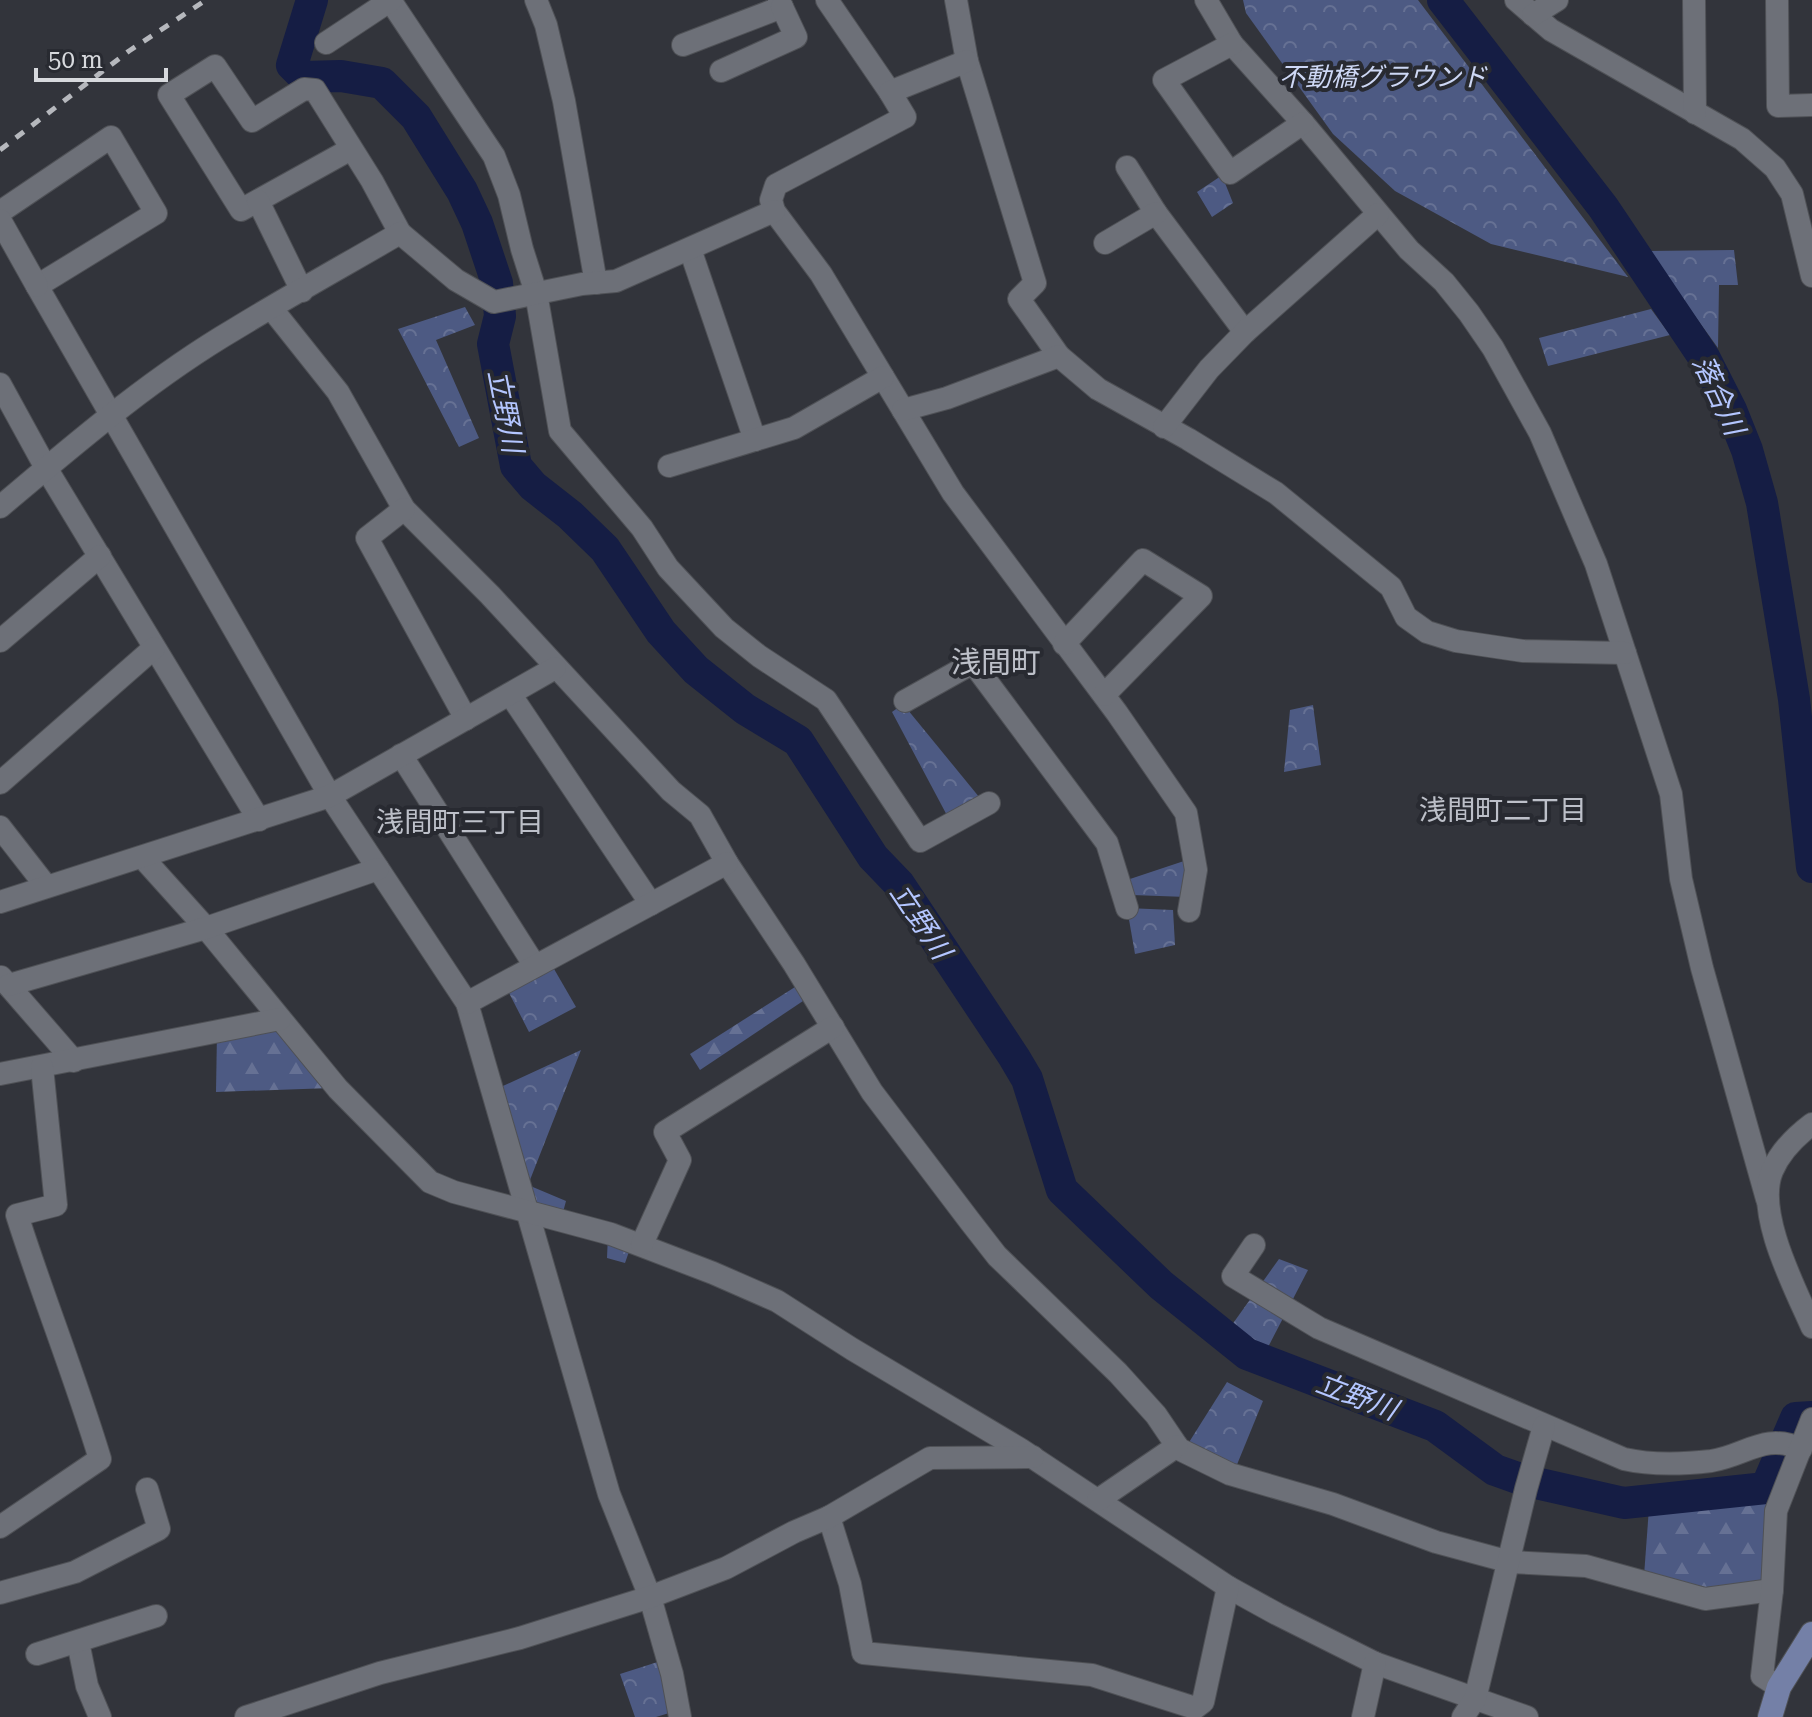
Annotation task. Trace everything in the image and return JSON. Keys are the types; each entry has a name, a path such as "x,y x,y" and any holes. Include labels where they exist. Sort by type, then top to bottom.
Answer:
{"main road":[{"path":"1770,1717 1779,1687 1812,1634"}],"street":[{"path":"326,43 390,0 494,156 509,195 560,431 642,528 668,568 724,628 759,656 826,700 920,841 989,803"},
{"path":"536,0 546,25 564,101 596,283"},
{"path":"827,0 905,117 776,185 771,192 774,211 821,274 953,493 1104,695 1186,813 1196,870 1189,911"},
{"path":"956,0 967,61 1035,283 1019,299 1059,356 1098,389 1276,493 1363,561 1391,587 1406,617 1427,632 1456,641 1523,651 1625,653"},
{"path":"1206,0 1232,44 1409,250 1444,282 1493,348 1540,433 1596,564 1671,794 1681,879 1702,968 1777,1240 1812,1327"},
{"path":"1525,8 1557,0"},
{"path":"1694,0 1695,113"},
{"path":"1777,0 1778,106 1812,105"},
{"path":"683,45 781,4 796,37 721,71"},
{"path":"1525,8 1551,30 1742,139 1775,168 1792,194 1812,276"},
{"path":"1232,44 1164,80 1230,173 1303,123"},
{"path":"890,92 967,61"},
{"path":"351,149 241,210 169,95 215,66 252,121 304,89 315,90 372,181 400,233 456,280 494,302 616,281 774,211"},
{"path":"0,212 111,137 156,213 37,286"},
{"path":"1127,167 1156,213 1245,332"},
{"path":"258,201 302,291"},
{"path":"1105,243 1156,213"},
{"path":"1164,427 1209,369 1245,332 1378,214"},
{"path":"0,220 330,796 467,1003 609,1494 650,1597 672,1674 680,1717"},
{"path":"0,507 110,415 235,329 400,233"},
{"path":"690,249 755,440"},
{"path":"272,309 338,392 404,509 490,595 671,791 700,815 872,1092 997,1256 1118,1373 1156,1415 1177,1446 1230,1474 1333,1504 1436,1542 1510,1562 1586,1566 1705,1599 1772,1590"},
{"path":"903,410 947,398 1059,356"},
{"path":"669,466 794,428 883,377"},
{"path":"0,384 46,468 259,820"},
{"path":"404,509 367,538 466,719"},
{"path":"0,641 100,556"},
{"path":"1064,644 1143,560 1201,596 1104,695"},
{"path":"0,783 154,648"},
{"path":"905,701 973,663 1107,843 1127,908"},
{"path":"0,902 330,796 555,668"},
{"path":"510,694 651,904"},
{"path":"401,755 535,966"},
{"path":"0,827 46,886"},
{"path":"143,858 206,928 338,1089 430,1182 454,1192 602,1230 777,1301 1033,1457 1228,1587 1469,1708 1527,1717"},
{"path":"467,1003 727,863"},
{"path":"74,1061 4,981 206,928 378,869"},
{"path":"0,1074 280,1019"},
{"path":"642,1244 680,1160 665,1132 833,1027"},
{"path":"0,1527 100,1459 78,1386 17,1215 56,1205 42,1067"},
{"path":"1767,1199 1771,1173 1782,1154 1797,1135 1812,1124"},
{"path":"1254,1245 1233,1276 1252,1290 1319,1328 1624,1459 1640,1463 1713,1461 1797,1438"},
{"path":"1469,1708 1544,1426"},
{"path":"1779,1687 1762,1676 1772,1590 1776,1511 1797,1438"},
{"path":"1098,1500 1177,1446"},
{"path":"246,1717 380,1673 520,1638 650,1597 726,1568 829,1517 930,1458 1033,1457"},
{"path":"0,1593 75,1572 159,1529 147,1489"},
{"path":"829,1517 850,1584 863,1653 1092,1675 1195,1708 1203,1702 1228,1587"},
{"path":"37,1654 156,1616"},
{"path":"78,1642 87,1686 100,1717"},
{"path":"1363,1717 1375,1663"}],"green space":[{"name":"不動橋グラウンド","path":"1243,0 1418,0 1628,277 1491,244 1395,191 1333,134 1246,13"},
{"path":"1227,172 1231,178 1225,183 1233,203 1212,217 1197,192"},
{"path":"1734,250 1738,285 1719,285 1718,348 1648,251"},
{"path":"465,307 475,325 436,340 479,438 459,447 398,329"},
{"path":"1651,309 1670,335 1548,366 1539,338"},
{"path":"903,704 984,803 950,821 892,712"},
{"path":"1313,705 1321,765 1284,772 1290,710"},
{"path":"1190,859 1187,897 1132,895 1127,880"},
{"path":"1127,908 1173,910 1175,945 1135,954"},
{"path":"550,962 576,1007 529,1032 505,985"},
{"path":"795,987 803,1001 700,1070 690,1054"},
{"path":"277,1025 331,1088 216,1092 217,1033"},
{"path":"581,1050 528,1185 566,1201 562,1216 632,1243 625,1263 607,1258 608,1235 526,1212 492,1091"},
{"path":"1279,1259 1308,1270 1266,1351 1229,1329"},
{"path":"1227,1382 1263,1401 1236,1467 1186,1447"},
{"path":"1776,1492 1765,1578 1758,1586 1705,1587 1644,1576 1649,1508"},
{"path":"667,1659 679,1710 656,1717 635,1717 620,1674"}],"waterway":[{"name":"立野川","path":"312,0 292,65 304,77 341,76 382,83 416,117 462,191 477,223 497,283 500,316 493,344 516,466 533,486 570,515 605,549 661,632 696,670 745,709 798,741 873,857 899,884 1027,1079 1062,1190 1161,1285 1247,1354 1435,1426 1495,1470 1523,1480 1624,1503 1766,1488 1796,1418 1812,1417"},
{"name":"落合川","path":"1443,0 1603,207 1705,359 1731,410 1747,450 1762,503 1794,699 1812,867"}],"railway":[{"path":"0,150 129,51 206,0"}],"district":[{"name":"浅間町","path":"996,663"},
{"name":"浅間町二丁目","path":"1503,810"},
{"name":"浅間町三丁目","path":"460,822"}]}
